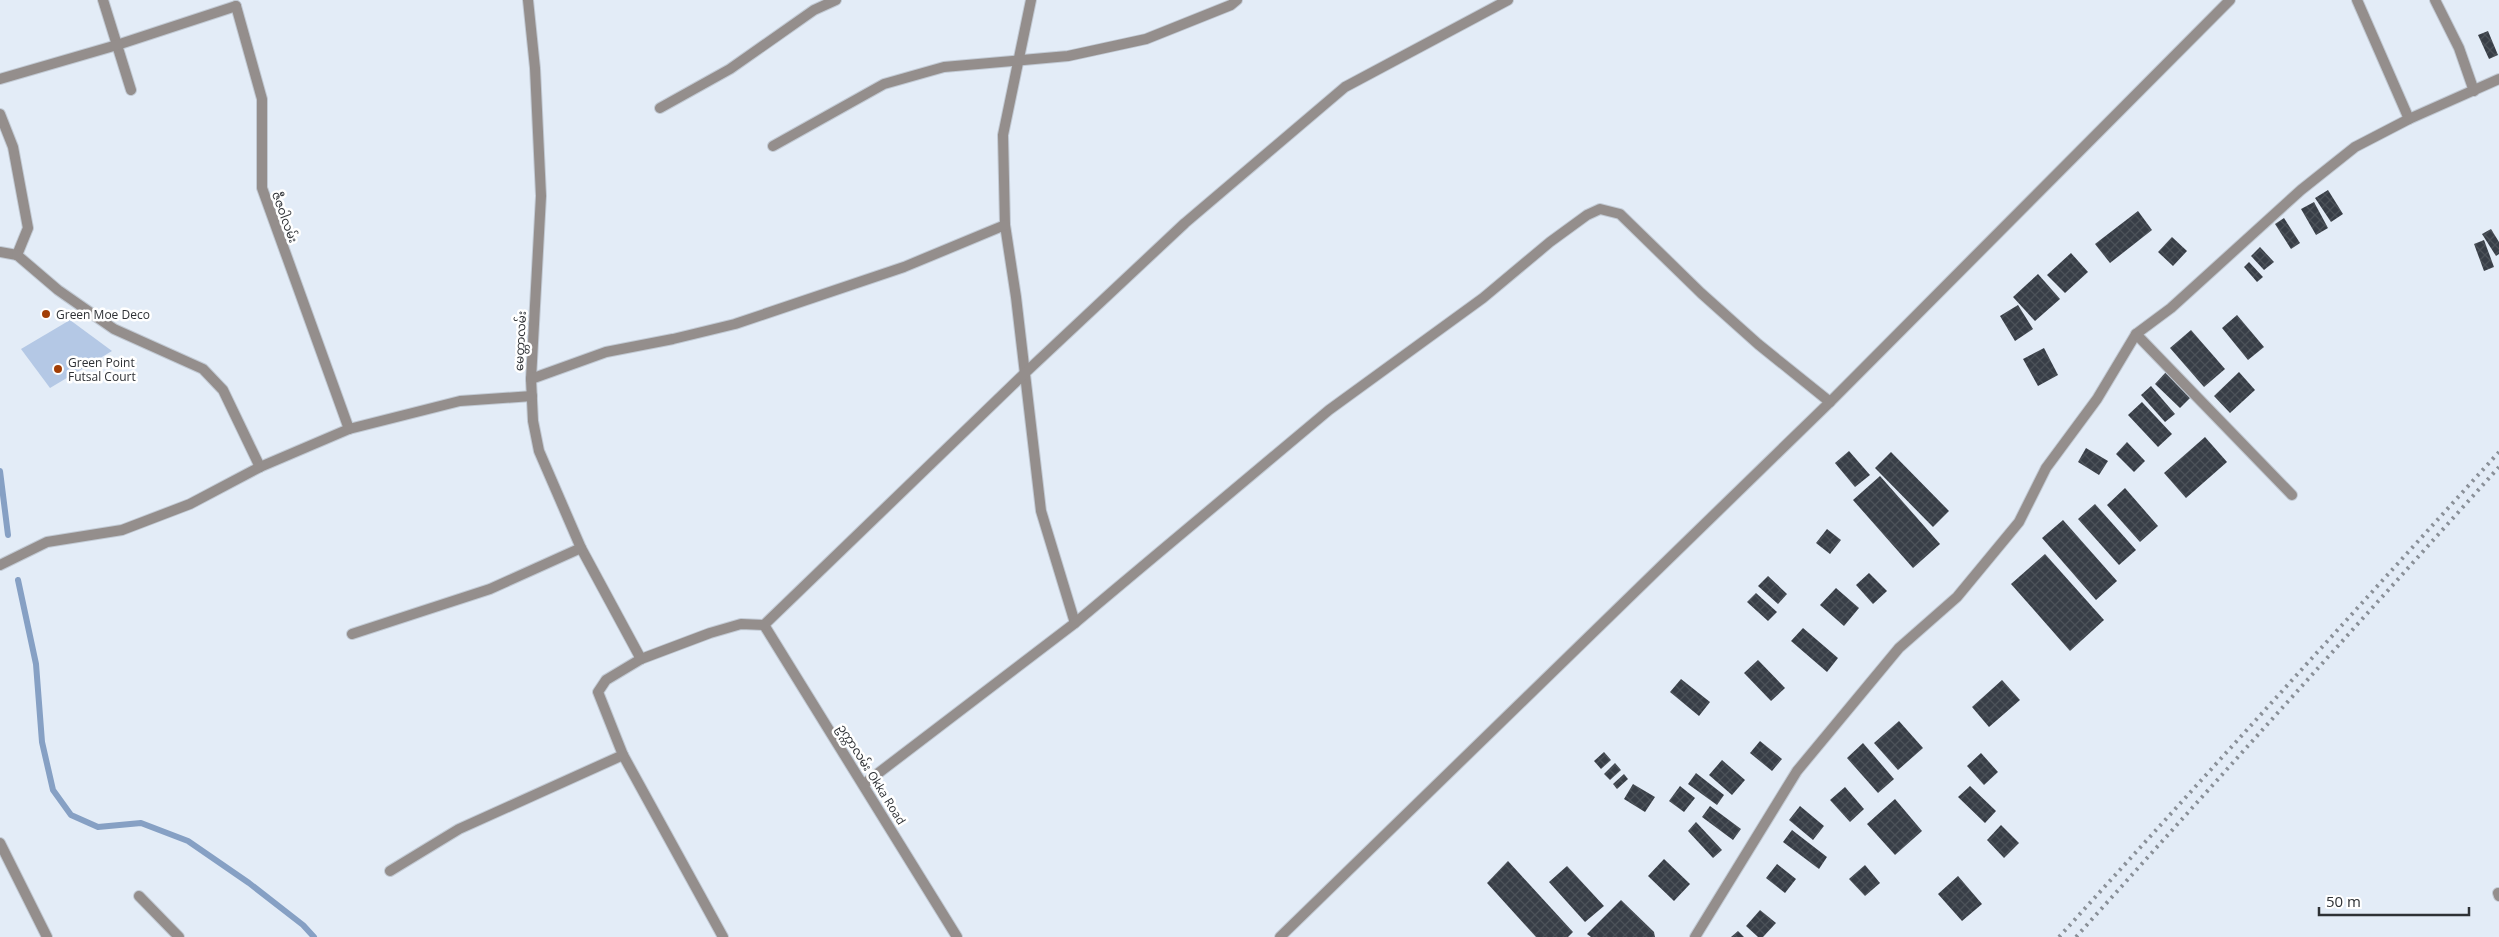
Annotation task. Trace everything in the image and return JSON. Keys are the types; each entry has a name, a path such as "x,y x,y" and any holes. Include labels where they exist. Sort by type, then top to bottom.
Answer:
{"street":[{"path":"103,0 131,90"},
{"name":"မေတ္တာလမ်း","path":"528,0 535,68 541,196 531,379 539,450 581,548 641,659"},
{"path":"660,108 730,69 814,10 836,0"},
{"path":"1031,0 1003,135 1005,226 1041,511 1075,623"},
{"path":"773,146 884,84 944,67 1068,56 1146,38 1237,0"},
{"path":"723,937 623,755 598,692 606,680 641,659 733,626 741,624 764,625 1025,373 1186,223 1345,87 1508,0"},
{"path":"1280,937 1830,402 2230,0"},
{"path":"2358,0 2409,119"},
{"path":"2435,0 2459,48 2474,90"},
{"name":"ဇီဇဝါလမ်း","path":"117,45 236,6 262,99 262,188 349,429"},
{"path":"0,79 117,45"},
{"path":"1695,937 1797,771 1898,648 1957,598 2019,522 2046,468 2097,399 2136,334 2171,308 2301,190 2354,147 2409,119 2499,79"},
{"path":"0,114 13,147 28,228 17,255"},
{"path":"864,784 1075,623 1329,410 1483,298 1550,242 1587,215 1600,209 1620,214 1708,300 1830,402"},
{"path":"531,379 606,352 673,340 735,324 904,267 1005,226"},
{"path":"0,252 17,255 58,290 114,329 204,369 223,390 260,468"},
{"path":"2136,334 2292,495"},
{"path":"0,565 47,542 122,530 190,504 260,468 349,429 460,401 499,396 532,396"},
{"path":"352,634 490,589 581,548"},
{"name":"ဥက္ကာလမ်း Okka Road","path":"764,625 957,937"},
{"path":"390,871 459,829 623,755"},
{"path":"0,843 47,937"},
{"path":"139,896 179,937"}],"shaded area":[{"name":"Green Point Futsal Court","path":"70,320 112,351 50,388 21,349"}],"building":[{"path":"2488,31 2498,55 2489,59 2478,35"},
{"path":"2328,190 2343,214 2331,222 2315,198"},
{"path":"2314,202 2328,228 2316,235 2301,209"},
{"path":"2138,211 2152,230 2110,263 2095,244"},
{"path":"2284,218 2300,243 2291,249 2275,224"},
{"path":"2491,229 2499,242 2499,254 2496,256 2482,234"},
{"path":"2172,237 2187,251 2173,266 2158,252"},
{"path":"2484,240 2494,267 2484,271 2474,244"},
{"path":"2260,247 2274,262 2264,270 2251,256"},
{"path":"2071,253 2088,272 2065,293 2047,275"},
{"path":"2249,262 2263,277 2257,282 2244,267"},
{"path":"2038,274 2060,299 2035,321 2013,297"},
{"path":"2018,305 2033,329 2015,341 2000,316"},
{"path":"2237,315 2264,347 2248,360 2222,328"},
{"path":"2191,330 2225,369 2204,387 2170,348"},
{"path":"2044,348 2058,375 2038,386 2023,359"},
{"path":"2166,372 2191,397 2180,408 2155,384"},
{"path":"2239,372 2255,390 2230,413 2214,396"},
{"path":"2151,386 2175,414 2165,422 2141,395"},
{"path":"2142,402 2172,434 2158,447 2128,415"},
{"path":"2205,437 2227,462 2186,498 2164,473"},
{"path":"2127,442 2145,461 2134,472 2116,454"},
{"path":"2086,448 2108,461 2099,475 2078,462"},
{"path":"1849,451 1870,475 1855,487 1835,463"},
{"path":"1891,452 1949,511 1933,527 1875,468"},
{"path":"1880,476 1940,544 1913,568 1853,500"},
{"path":"2125,488 2158,526 2140,542 2107,505"},
{"path":"2095,504 2136,550 2119,565 2078,519"},
{"path":"2063,520 2117,581 2096,600 2042,538"},
{"path":"1827,529 1841,540 1830,554 1816,543"},
{"path":"2045,554 2104,620 2070,651 2011,584"},
{"path":"1869,573 1887,591 1873,604 1856,585"},
{"path":"1768,576 1787,594 1778,604 1758,586"},
{"path":"1836,588 1859,608 1844,626 1820,605"},
{"path":"1756,593 1777,612 1768,621 1747,602"},
{"path":"1803,628 1838,658 1827,672 1791,641"},
{"path":"1758,660 1785,688 1771,701 1744,673"},
{"path":"1681,679 1710,702 1699,716 1670,692"},
{"path":"2002,680 2020,700 1989,727 1972,707"},
{"path":"1899,721 1923,748 1898,770 1874,743"},
{"path":"1760,741 1782,759 1772,771 1750,753"},
{"path":"1863,743 1894,779 1878,793 1847,758"},
{"path":"1604,752 1611,760 1601,769 1594,761"},
{"path":"1981,753 1998,772 1984,785 1967,766"},
{"path":"1722,760 1745,780 1732,795 1709,775"},
{"path":"1615,763 1621,770 1610,780 1604,774"},
{"path":"1696,773 1724,795 1717,805 1688,784"},
{"path":"1624,774 1628,779 1617,789 1613,784"},
{"path":"1633,784 1655,797 1645,812 1624,799"},
{"path":"1680,786 1695,798 1684,812 1669,801"},
{"path":"1970,786 1996,811 1985,823 1958,797"},
{"path":"1845,787 1864,809 1850,822 1830,800"},
{"path":"1895,799 1922,831 1895,855 1867,824"},
{"path":"1710,806 1741,829 1733,840 1702,817"},
{"path":"1800,806 1824,826 1813,840 1789,820"},
{"path":"1696,822 1722,850 1713,858 1688,831"},
{"path":"2001,825 2019,843 2004,858 1987,840"},
{"path":"1792,830 1827,857 1819,869 1783,842"},
{"path":"1664,859 1690,884 1674,901 1648,876"},
{"path":"1508,861 1573,932 1568,937 1536,937 1487,883"},
{"path":"1777,864 1796,879 1785,893 1766,878"},
{"path":"1865,865 1880,883 1865,896 1849,879"},
{"path":"1567,866 1604,906 1585,922 1549,882"},
{"path":"1958,876 1982,904 1962,921 1938,894"},
{"path":"1621,900 1654,932 1655,937 1591,937 1587,934"},
{"path":"1760,910 1776,923 1763,937 1758,937 1746,926"},
{"path":"1738,931 1744,937 1731,937"}],"waterway":[{"path":"0,471 8,535"},
{"path":"18,580 36,664 42,742 53,790 71,815 98,827 141,823 188,841 249,883 303,925 314,937"}],"railway":[{"path":"2059,937 2499,452"},
{"path":"2076,937 2499,467"}],"place":[{"name":"Green Moe Deco","path":"46,314"},
{"name":"Green Point Futsal Court","path":"58,369"}]}
